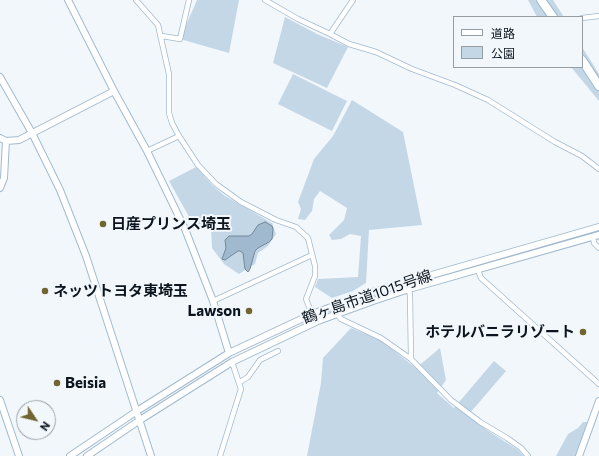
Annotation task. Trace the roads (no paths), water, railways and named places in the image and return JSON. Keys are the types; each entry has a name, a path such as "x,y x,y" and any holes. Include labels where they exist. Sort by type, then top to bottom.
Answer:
{"highway":[{"path":"541,0 552,16"},
{"path":"583,62 599,86"}],"street":[{"path":"68,0 114,91 147,151 185,229 213,301 229,353"},
{"path":"136,0 158,25 162,36 169,74 169,113 172,123 179,136 198,165 216,184 251,208 302,231 308,238 315,276 306,299 312,314"},
{"path":"162,36 180,39 190,0"},
{"path":"265,0 298,19 350,44 376,52 412,69 455,85 488,100 554,142 582,156 599,168"},
{"path":"330,34 353,0"},
{"path":"583,18 599,16"},
{"path":"0,77 32,133 60,190 86,256 151,456"},
{"path":"0,138 6,141 19,140 114,91"},
{"path":"147,151 179,136"},
{"path":"0,188 4,178 6,141"},
{"name":"鶴ヶ島市道1015号線","path":"70,456 137,411 229,353 312,314 405,282 599,227"},
{"path":"596,236 594,244 599,248"},
{"name":"鶴ヶ島市道1015号線","path":"87,456 140,420 232,362 318,321 409,289 596,236"},
{"path":"213,301 312,255"},
{"path":"478,270 481,278 599,384"},
{"path":"409,289 411,359"},
{"path":"338,314 341,319 381,338 411,359 451,400 480,422 521,448 528,456"},
{"path":"240,382 248,377 260,360 278,351"},
{"path":"220,456 240,397 240,382 232,362"},
{"path":"0,400 19,456"},
{"path":"579,456 599,400"}],"place":[{"name":"日産プリンス埼玉","path":"103,224"},
{"name":"ネッツトヨタ東埼玉","path":"45,291"},
{"name":"Lawson","path":"249,311"},
{"name":"ホテルバニラリゾート","path":"583,332"},
{"name":"Beisia","path":"57,383"}]}
